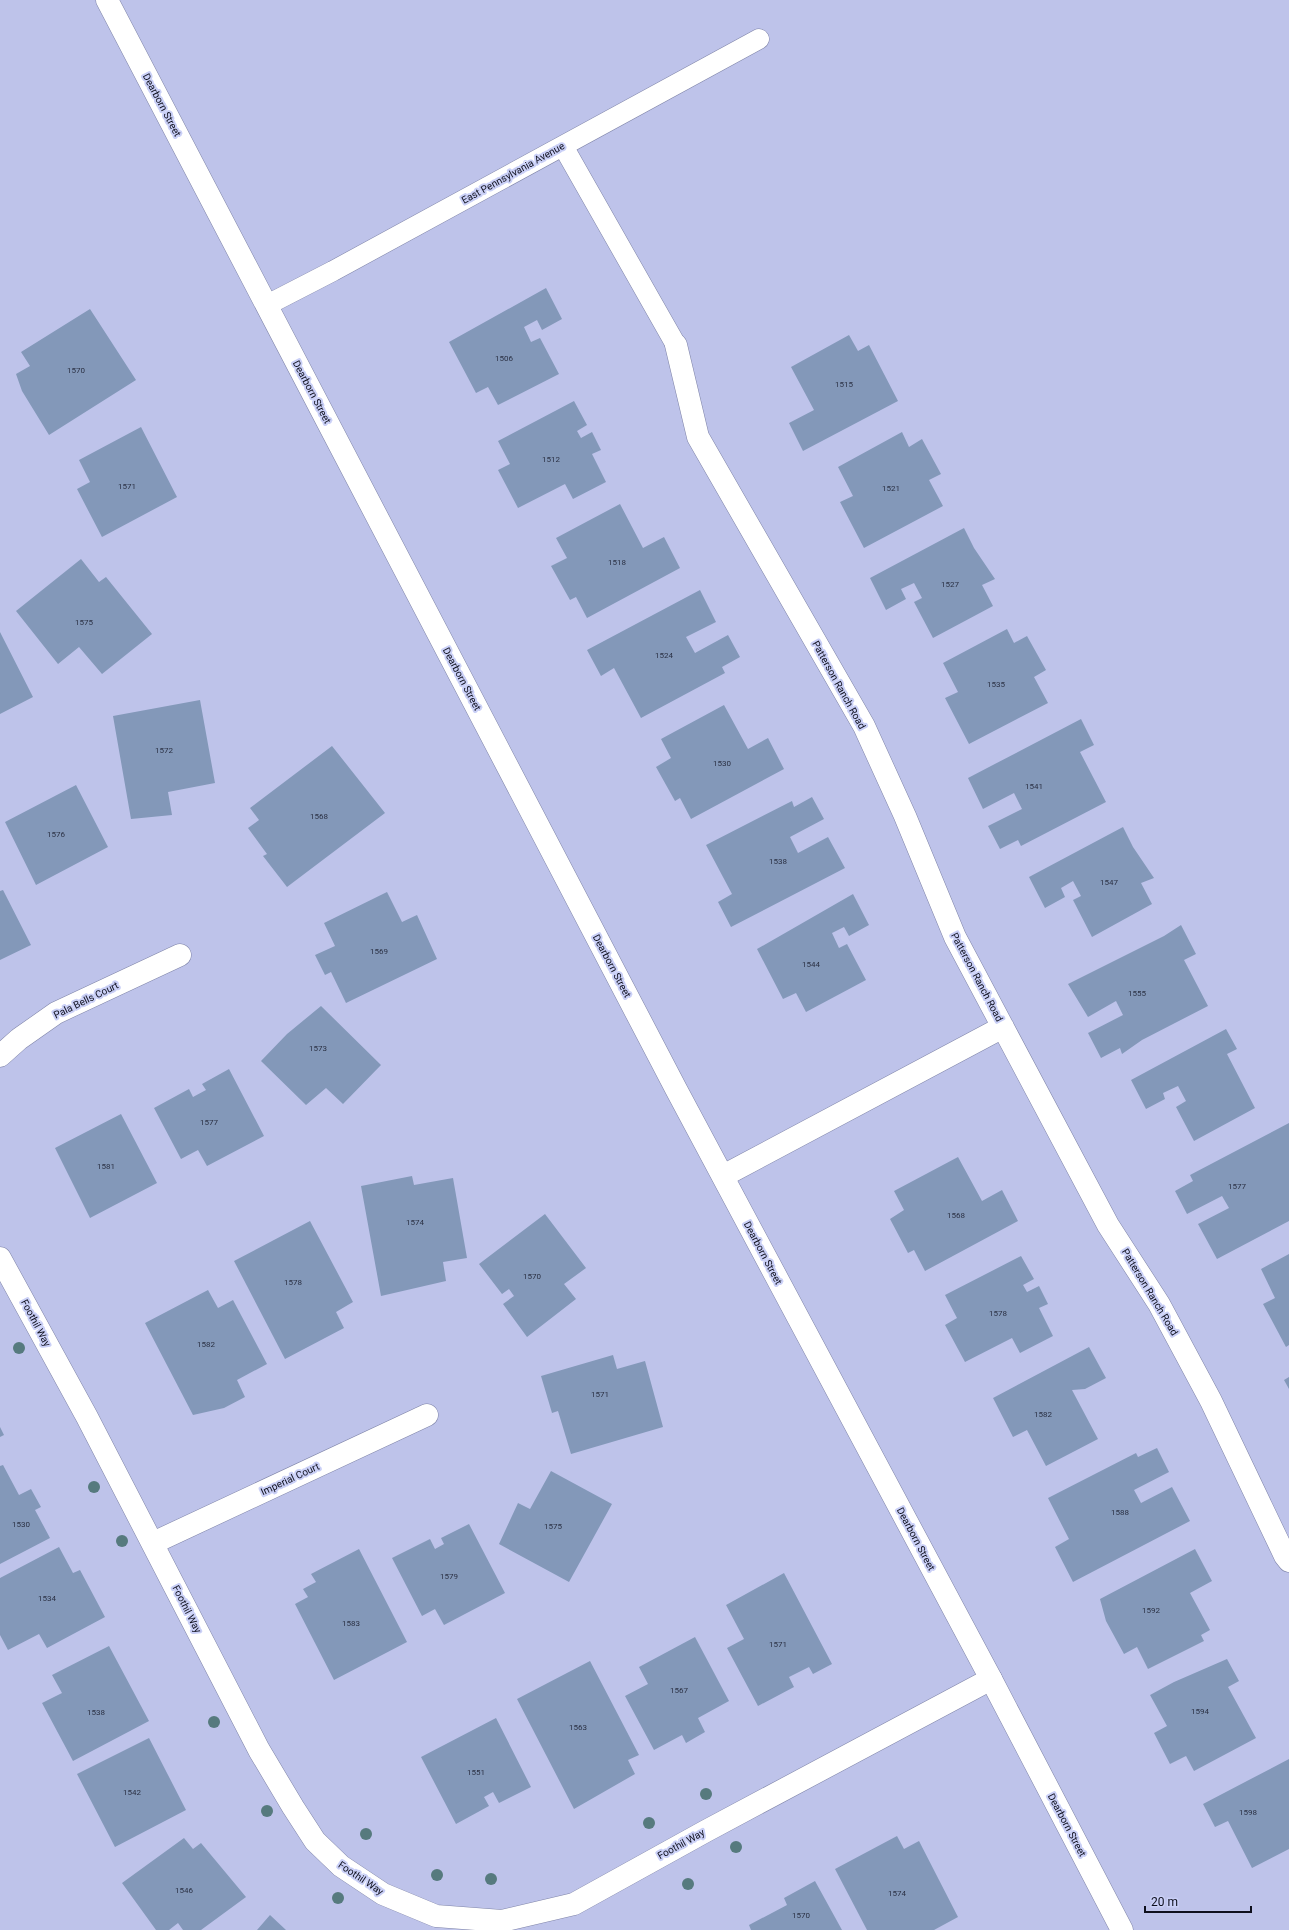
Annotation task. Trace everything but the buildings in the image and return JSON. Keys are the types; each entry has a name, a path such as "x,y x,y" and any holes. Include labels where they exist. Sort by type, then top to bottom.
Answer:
{"street":[{"name":"Dearborn Street","path":"107,0 722,1176 991,1680 1122,1930"},
{"name":"Patterson Ranch Road","path":"676,345 698,436 864,726 905,816 956,937 1108,1225 1159,1304 1211,1401 1285,1556 1289,1561"},
{"name":"Pala Bells Court","path":"0,1056 19,1039 56,1013 180,955"},
{"name":"Patterson Ranch Road","path":"722,1176 1003,1027"},
{"name":"Foothil Way","path":"0,1258 76,1396 259,1750 315,1841 341,1866 383,1894 436,1916 502,1922 574,1904 706,1831 991,1680"},
{"name":"Imperial Court","path":"153,1543 427,1415"}],"lane":[{"name":"East Pennsylvania Avenue","path":"266,305 334,271 759,39"},
{"path":"563,146 676,345"}]}
